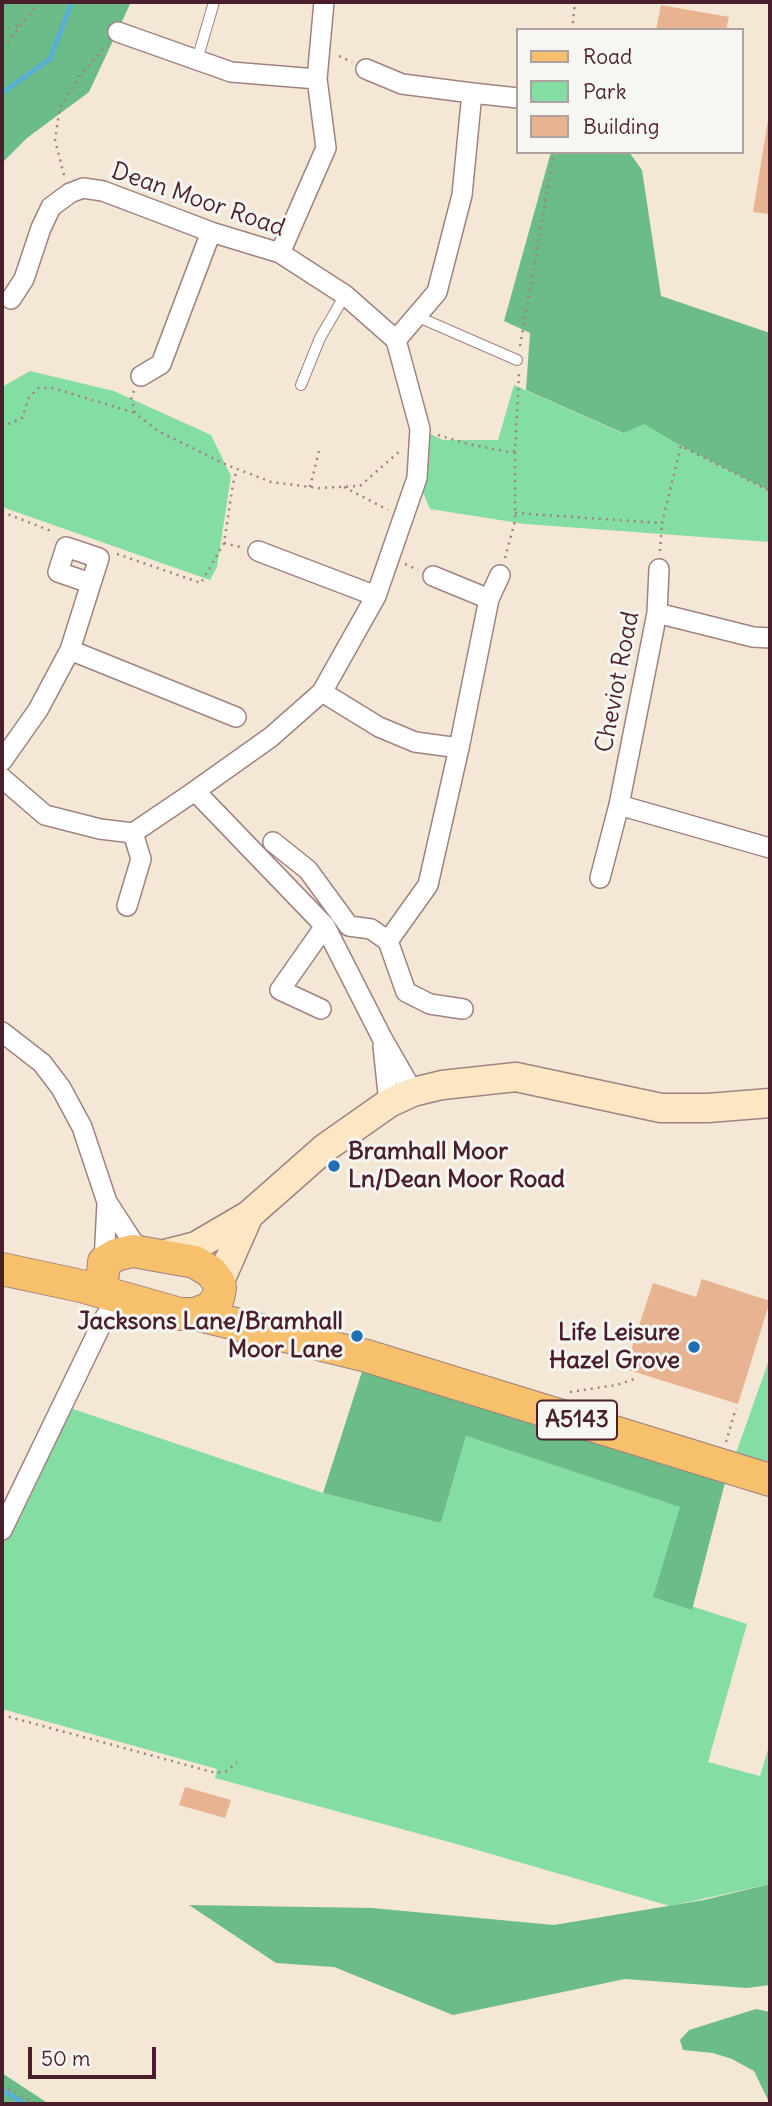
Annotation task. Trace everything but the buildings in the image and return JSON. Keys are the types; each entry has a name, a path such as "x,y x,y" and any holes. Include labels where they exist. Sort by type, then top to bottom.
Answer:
{"main road":[{"path":"2,1269 40,1276 108,1280 180,1314 195,1314 210,1308 218,1298 219,1285 211,1272 195,1262 156,1254 133,1251 116,1255 108,1280"},
{"name":"A5143","path":"219,1285 255,1313 383,1360 770,1480"},
{"name":"A5143","path":"195,1314 383,1360"}],"street":[{"path":"280,253 326,148 317,79 324,2"},
{"path":"118,32 231,72 317,79"},
{"path":"366,69 402,84 516,98"},
{"path":"2,778 45,815 100,829 133,832 271,737 322,692 376,596 417,478 420,429 396,340 437,292 462,195 472,93"},
{"name":"Dean Moor Road","path":"70,193 83,188 103,191 211,232 280,253 345,295 396,340"},
{"path":"11,299 24,279 41,228 51,208 70,193"},
{"path":"142,376 161,364 211,232"},
{"path":"258,551 376,596"},
{"name":"Cheviot Road","path":"600,877 619,804 657,613 659,569"},
{"path":"388,941 428,885 489,600 500,575"},
{"path":"433,576 489,600"},
{"path":"2,761 38,710 70,650 90,583"},
{"path":"657,613 753,637 770,638"},
{"path":"70,650 236,718"},
{"path":"322,692 379,727 415,742 459,748"},
{"path":"195,791 325,926 382,1038 401,1098"},
{"path":"619,804 770,848"},
{"path":"127,905 142,859 133,832"},
{"path":"273,842 308,870 349,926 371,929 388,941 405,992 430,1004 463,1009"},
{"path":"321,1009 280,990 325,926"},
{"path":"2,1032 42,1063 61,1088 82,1127 107,1202 133,1242 156,1254 197,1246 249,1215 325,1148 401,1098 442,1085 516,1077 661,1108 708,1108 770,1103"},
{"path":"2,1530 104,1319 108,1280 107,1202"},
{"path":"219,1285 249,1215"}],"lane":[{"path":"197,60 214,2"},
{"path":"301,385 320,338 345,295"},
{"path":"416,316 517,360"}],"path":[{"path":"2,47 39,2"},
{"path":"572,28 575,2"},
{"path":"2,29 21,25"},
{"path":"70,193 55,140 60,107 81,75 118,32"},
{"path":"320,48 366,69"},
{"path":"500,575 516,521 519,387 517,360 554,154"},
{"path":"135,413 131,397 142,376"},
{"path":"2,426 22,418 29,398 38,388 53,388 135,413 158,431 237,469 271,482 310,487 360,486 391,461 420,429 468,444 516,451"},
{"path":"659,569 662,523 681,446 770,491"},
{"path":"310,487 320,447"},
{"path":"114,553 201,583 224,543 237,469"},
{"path":"344,487 403,518"},
{"path":"2,512 62,535"},
{"path":"516,513 662,523"},
{"path":"390,556 433,576"},
{"path":"564,1393 617,1385 634,1379"},
{"path":"724,1451 736,1408"},
{"path":"2,1715 216,1773 227,1771 237,1762"},
{"path":"2,2086 37,2104"}],"green space":[{"path":"2,2 131,2 89,92 27,138 2,163"},
{"path":"550,154 630,154 642,170 661,296 770,333 770,491 644,424 623,433 526,390 530,333 504,321"},
{"path":"30,371 114,391 211,435 231,476 217,567 210,580 2,507 2,387"},
{"path":"514,385 622,433 644,419 681,446 770,491 770,542 525,524 430,509 417,478 420,429 443,440 498,440"},
{"path":"367,1356 729,1467 692,1610 653,1597 680,1507 466,1436 441,1523 323,1493"},
{"path":"770,1360 770,1462 736,1453"},
{"path":"70,1408 323,1493 441,1523 466,1436 681,1507 654,1594 747,1624 708,1762 760,1776 770,1743 770,1884 670,1906 215,1778 217,1769 2,1709 2,1539"},
{"path":"770,1884 770,1985 747,1988 625,1979 453,2015 334,1967 276,1963 189,1905 372,1908 554,1925 704,1900"},
{"path":"756,2009 770,2012 770,2104 754,2071 732,2059 713,2053 683,2050 680,2040 689,2030"},
{"path":"2,2073 49,2104 2,2104"}],"waterway":[{"path":"2,93 50,59 72,2"},
{"path":"2,2090 25,2104"}],"place":[{"name":"Bramhall Moor Ln/Dean Moor Road","path":"334,1166"},
{"name":"Jacksons Lane/Bramhall Moor Lane","path":"357,1336"},
{"name":"Life Leisure Hazel Grove","path":"694,1347"}]}
